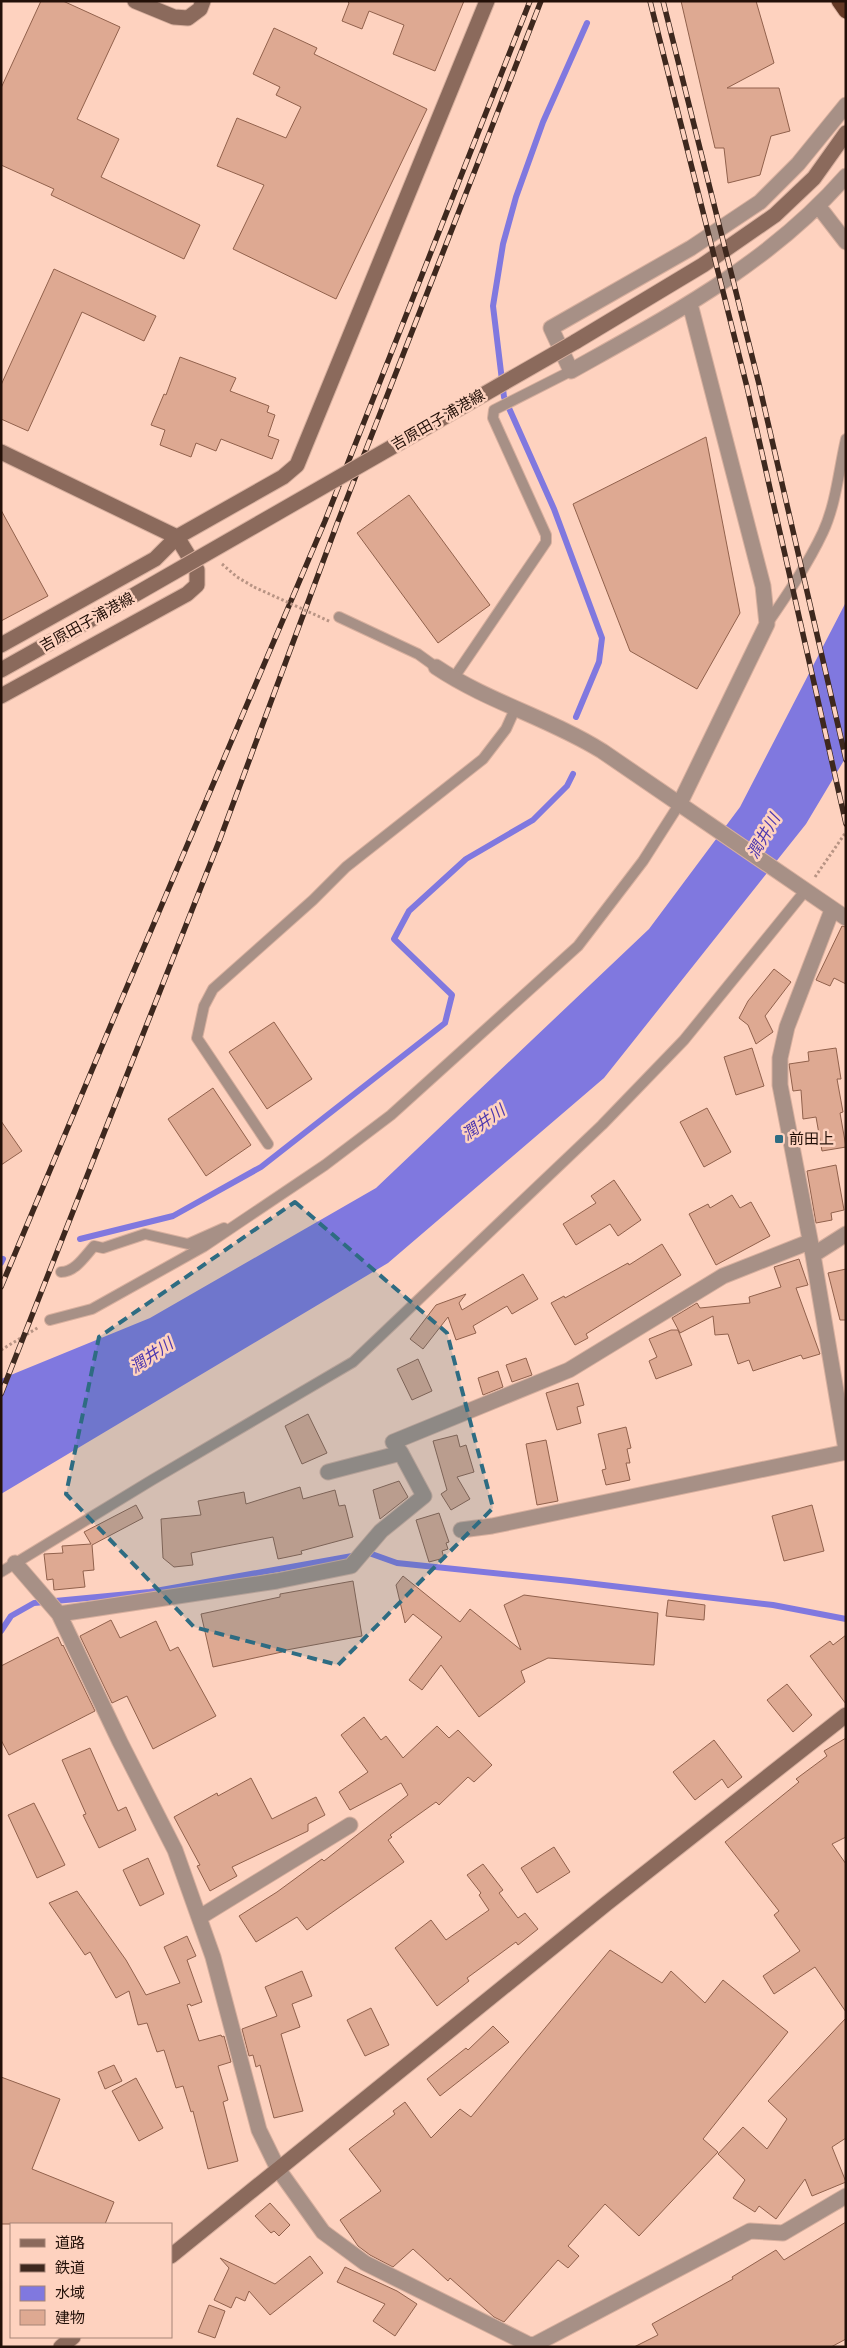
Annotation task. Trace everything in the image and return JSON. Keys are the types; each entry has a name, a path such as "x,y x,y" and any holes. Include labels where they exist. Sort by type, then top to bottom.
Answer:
{"highway":[{"path":"839,1 846,11"}],"street":[{"path":"135,1 174,18 188,18 200,9 203,1"},
{"path":"1,646 155,559 177,537 283,477 300,459 488,1"},
{"path":"846,105 780,184 739,217 691,248 551,328 571,371 690,304 769,250 819,207 846,176"},
{"name":"吉原田子浦港線","path":"1,670 575,342 703,265 776,215 814,178 846,133"},
{"path":"819,207 846,242"},
{"path":"680,803 767,624 763,586 690,304"},
{"path":"1,452 177,537 197,570 197,585 187,594 1,696"},
{"path":"436,667 453,679 587,741 846,918"},
{"path":"461,1530 492,1526 846,1451 811,1248 780,1085 780,1058 794,1005 832,910"},
{"path":"53,1607 277,1580 350,1566 381,1531 424,1496 393,1442 568,1370 723,1276 811,1248 846,1234"},
{"path":"328,1472 401,1453"},
{"path":"15,1563 53,1607 175,1850 213,1957 259,2130 278,2169 323,2232 365,2263 532,2346 750,2231 783,2233 846,2196"},
{"path":"172,2255 606,1904 846,1716"},
{"path":"200,1917 350,1825"},
{"path":"61,2347 72,2338"}],"lane":[{"path":"453,679 546,542 546,535 493,418 494,410 571,371"},
{"path":"767,624 786,597 823,532 830,512 846,439"},
{"path":"335,620 418,654 436,667"},
{"path":"268,1144 198,1038 204,1006 213,989 313,900 346,867 483,759 506,729 515,709"},
{"path":"50,1320 92,1309 203,1247 325,1165 391,1115 578,946 643,861 680,803"},
{"path":"1,1572 152,1480 353,1362 630,1097 684,1040 805,891"},
{"path":"61,1272 67,1272 74,1268 94,1246 103,1248 146,1234 188,1244 239,1223"}],"path":[{"path":"220,562 237,577 254,587 335,620"},
{"path":"805,891 846,832"},
{"path":"1,1350 50,1320"}],"highlighted area":[{"path":"295,1202 447,1333 493,1508 338,1665 194,1627 66,1494 99,1337"}],"water":[{"name":"潤井川","path":"846,602 846,757 806,824 604,1078 388,1263 1,1494 1,1379 150,1318 376,1188 649,929 740,807"}],"building":[{"path":"41,1 63,1 120,27 77,119 119,139 101,177 200,225 184,259 51,195 54,189 1,165 1,88"},
{"path":"347,1 464,1 435,71 393,54 404,25 369,11 362,29 342,21 349,3"},
{"path":"681,1 756,1 774,63 727,88 779,88 790,131 771,136 760,175 728,183 724,148 715,148"},
{"path":"274,28 317,48 314,54 427,109 336,299 233,249 264,185 217,166 237,118 286,138 301,107 276,95 280,87 253,74"},
{"path":"54,269 156,316 144,341 82,312 28,431 1,419 1,385"},
{"path":"180,357 236,378 230,391 269,406 267,412 275,415 268,436 279,440 272,459 221,439 216,451 196,443 191,457 160,445 165,430 151,425 164,394 166,395"},
{"path":"706,437 740,613 697,689 630,651 573,504"},
{"path":"409,495 490,605 438,643 357,533"},
{"path":"1,510 48,596 1,621"},
{"path":"842,926 846,927 846,984 834,978 830,986 816,980"},
{"path":"774,969 791,982 765,1016 773,1032 756,1044 748,1025 739,1018 748,1001"},
{"path":"274,1022 312,1079 267,1109 229,1052"},
{"path":"752,1048 764,1086 736,1095 724,1057"},
{"path":"836,1048 841,1079 837,1079 843,1112 840,1113 846,1147 822,1151 816,1117 803,1119 801,1090 793,1091 789,1064 809,1061 808,1052"},
{"path":"213,1088 251,1145 206,1176 168,1119"},
{"path":"707,1108 731,1152 704,1167 680,1122"},
{"path":"1,1121 22,1151 1,1165"},
{"path":"836,1165 844,1210 831,1213 832,1220 816,1223 807,1171"},
{"path":"614,1180 641,1220 618,1236 610,1224 576,1245 563,1224 596,1203 591,1196"},
{"path":"732,1195 740,1208 751,1202 770,1236 716,1265 689,1214 708,1204 710,1208"},
{"path":"662,1244 681,1275 586,1334 588,1338 575,1345 551,1303 564,1296 565,1298 628,1263 629,1265"},
{"path":"799,1259 808,1285 796,1288 820,1354 803,1359 801,1355 753,1371 749,1360 738,1364 728,1334 715,1335 713,1316 680,1333 672,1318 697,1303 700,1308 750,1303 749,1297 781,1287 774,1267"},
{"path":"846,1269 846,1320 840,1320 828,1273"},
{"path":"523,1274 538,1299 512,1314 507,1306 473,1326 476,1333 456,1340 448,1317 423,1349 410,1339 436,1305 466,1294 459,1303 462,1310"},
{"path":"671,1330 678,1330 692,1365 656,1379 649,1361 657,1357 649,1339"},
{"path":"526,1358 532,1375 512,1382 506,1365"},
{"path":"418,1359 432,1391 412,1400 397,1369"},
{"path":"498,1371 503,1387 483,1395 478,1378"},
{"path":"578,1383 584,1405 577,1407 581,1423 557,1430 546,1393"},
{"path":"308,1414 327,1453 302,1464 285,1426"},
{"path":"626,1427 631,1448 627,1449 630,1463 626,1463 630,1480 606,1485 602,1470 606,1469 598,1434"},
{"path":"457,1435 460,1447 466,1445 474,1472 457,1477 470,1499 451,1510 441,1494 447,1490 433,1441"},
{"path":"546,1440 558,1501 537,1505 526,1444"},
{"path":"399,1481 408,1497 380,1519 373,1490"},
{"path":"300,1487 303,1499 335,1490 339,1506 345,1505 353,1537 301,1551 302,1554 278,1559 273,1537 191,1553 193,1565 174,1567 163,1558 161,1519 201,1515 198,1501 244,1492 246,1504"},
{"path":"136,1505 143,1518 92,1545 94,1570 83,1571 85,1587 54,1590 53,1579 47,1580 44,1554 63,1553 62,1546 91,1544 84,1532"},
{"path":"812,1505 824,1551 784,1561 772,1516"},
{"path":"439,1513 449,1542 446,1543 448,1549 442,1551 444,1558 429,1562 416,1520"},
{"path":"403,1576 460,1622 470,1609 521,1650 504,1605 524,1595 658,1613 654,1665 548,1658 521,1671 525,1682 479,1717 441,1665 422,1690 409,1680 442,1637 413,1614 405,1623 396,1585"},
{"path":"353,1581 362,1636 281,1651 213,1667 201,1614 280,1597 280,1594"},
{"path":"668,1600 705,1605 704,1620 666,1616"},
{"path":"111,1620 120,1638 156,1621 170,1651 178,1647 216,1716 153,1749 127,1696 112,1703 80,1636"},
{"path":"846,1635 846,1704 810,1656 830,1641 833,1645"},
{"path":"58,1637 95,1711 9,1755 1,1740 1,1666"},
{"path":"787,1684 812,1715 793,1732 767,1700"},
{"path":"364,1717 381,1740 386,1736 403,1758 437,1726 449,1738 458,1730 492,1765 474,1782 468,1777 439,1805 436,1802 390,1835 392,1837 388,1840 404,1862 307,1930 297,1917 256,1942 239,1916 277,1892 322,1859 324,1861 408,1795 401,1783 350,1810 339,1792 368,1772 341,1735"},
{"path":"846,1738 846,1837 832,1844 846,1864 846,2012 815,1967 774,1994 763,1976 800,1951 774,1915 779,1911 725,1842 799,1782 796,1779 827,1756 824,1751"},
{"path":"714,1740 742,1777 728,1788 722,1779 695,1800 673,1772"},
{"path":"90,1748 118,1811 126,1807 136,1830 99,1848 83,1815 86,1814 62,1760"},
{"path":"251,1778 272,1819 316,1797 325,1815 308,1824 308,1831 232,1867 237,1876 210,1891 197,1866 200,1865 174,1817 217,1793 218,1796"},
{"path":"34,1803 65,1865 37,1878 8,1815"},
{"path":"554,1847 570,1872 537,1893 521,1868"},
{"path":"148,1858 164,1894 140,1906 123,1870"},
{"path":"483,1864 503,1890 499,1893 518,1918 525,1913 538,1929 518,1945 516,1942 467,1978 469,1981 437,2006 395,1948 431,1920 446,1940 489,1910 479,1895 481,1893 467,1875"},
{"path":"77,1891 126,1960 146,1995 180,1983 164,1947 187,1936 196,1956 187,1960 202,2002 191,2006 190,2004 187,2005 199,2041 221,2035 222,2037 224,2036 231,2062 218,2066 228,2100 223,2102 238,2161 208,2169 193,2111 191,2112 183,2086 176,2088 164,2050 157,2052 147,2023 138,2025 129,1991 116,1998 90,1952 85,1955 49,1903"},
{"path":"610,1950 662,1983 671,1971 705,2003 723,1980 788,2032 703,2139 718,2152 639,2236 605,2204 568,2246 579,2256 568,2268 558,2260 504,2322 494,2317 450,2278 448,2281 413,2249 393,2267 370,2255 358,2246 340,2220 381,2191 349,2149 395,2114 393,2111 405,2102 431,2138 460,2109 471,2117"},
{"path":"302,1971 312,1996 292,2004 300,2027 281,2034 303,2111 274,2118 260,2065 256,2067 253,2055 249,2056 242,2029 277,2016 265,1987"},
{"path":"371,2008 389,2045 365,2056 347,2020"},
{"path":"846,2018 846,2138 832,2147 846,2182 812,2196 805,2179 776,2219 759,2206 755,2212 733,2198 745,2180 718,2154 743,2127 767,2149 787,2119 768,2101"},
{"path":"493,2026 509,2042 440,2096 427,2079 466,2048 468,2050"},
{"path":"114,2065 122,2081 105,2089 98,2072"},
{"path":"1,2077 60,2099 32,2169 114,2202 105,2223 1,2224"},
{"path":"136,2078 163,2128 139,2141 112,2091"},
{"path":"270,2203 290,2225 279,2236 274,2231 271,2233 255,2216"},
{"path":"846,2222 846,2339 831,2347 634,2347 658,2335 652,2324 733,2279 732,2277 776,2250 784,2260"},
{"path":"310,2256 323,2273 270,2315 249,2291 245,2301 236,2297 231,2308 214,2300 229,2268 220,2258 275,2284"},
{"path":"345,2267 397,2291 417,2304 395,2336 373,2321 385,2304 337,2282"},
{"path":"209,2305 225,2311 215,2338 198,2332"}],"waterway":[{"path":"576,717 599,662 602,638 554,509 504,397 493,306 503,244 516,197 543,122 587,23"},
{"path":"80,1239 173,1216 261,1167 445,1023 452,995 394,939 409,911 466,859 533,820 567,786 573,774"},
{"path":"1,1263 3,1259"},
{"path":"1,1631 11,1616 34,1603 150,1592 369,1553 397,1563 773,1605 846,1619"}],"railway":[{"path":"1,1287 325,521 530,1"},
{"path":"1,1394 220,839 337,524 541,1"},
{"path":"650,1 747,387 846,824"},
{"path":"663,1 759,384 846,760"}],"place":[{"name":"前田上","path":"779,1139"}]}
